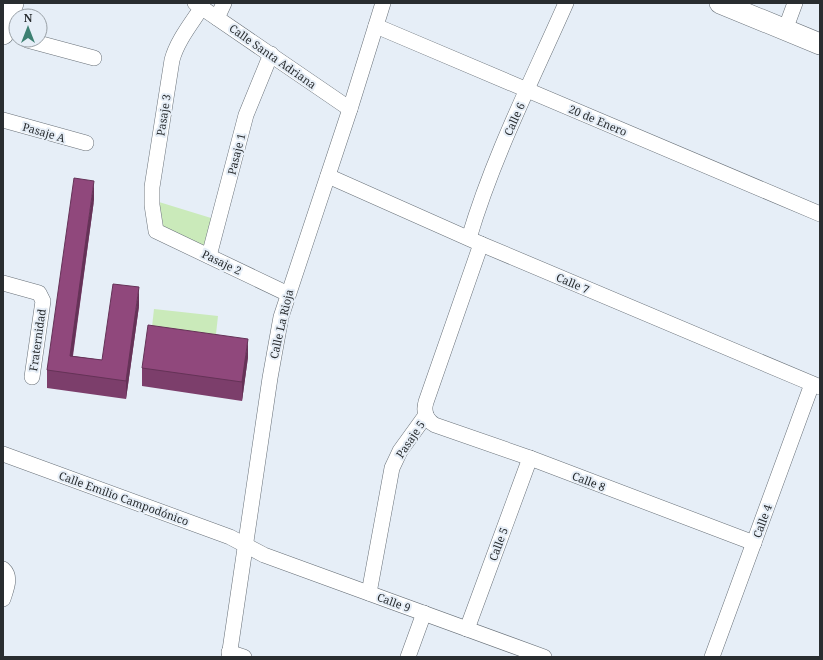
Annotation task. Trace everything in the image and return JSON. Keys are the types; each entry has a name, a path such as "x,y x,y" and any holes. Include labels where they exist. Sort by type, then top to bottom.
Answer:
{"street":[{"path":"3,33 13,3"},
{"path":"217,18 224,3"},
{"name":"Calle La Rioja","path":"229,655 273,355 281,317 350,109 383,3"},
{"name":"Calle 6","path":"475,241 477,211 489,178 566,3"},
{"path":"720,3 820,44"},
{"path":"785,30 795,3"},
{"name":"Calle Santa Adriana","path":"199,5 350,109"},
{"name":"Pasaje 3","path":"156,231 152,205 152,187 172,60 174,52 199,5"},
{"name":"20 de Enero","path":"376,26 820,214"},
{"path":"48,46 94,58"},
{"name":"Pasaje 1","path":"209,256 246,115 270,54"},
{"name":"Pasaje A","path":"3,120 86,143"},
{"name":"Calle 7","path":"328,176 475,241 816,386"},
{"name":"Pasaje 2","path":"156,231 288,294"},
{"name":"Pasaje 5","path":"369,593 392,468 400,451 426,415 426,402 475,241"},
{"name":"Fraternidad","path":"3,283 39,293 43,301 32,377"},
{"name":"Calle 4","path":"712,657 754,543 816,386"},
{"name":"Calle 8","path":"426,415 435,425 530,458 754,543"},
{"name":"Calle Emilio Campodónico","path":"3,454 230,537 245,545"},
{"name":"Calle 5","path":"467,629 530,458"},
{"name":"Calle 9","path":"245,545 264,555 544,657"},
{"path":"3,569 7,573 8,577 3,599"},
{"path":"408,657 424,613"},
{"path":"229,655 244,657"}],"green space":[{"path":"159,202 211,218 206,247 163,226"},
{"path":"154,309 218,316 215,343 151,336"}],"building":[{"path":"74,178 94,181 70,356 102,360 113,284 139,287 126,381 47,370"},
{"path":"148,325 248,339 242,382 142,368"}]}
